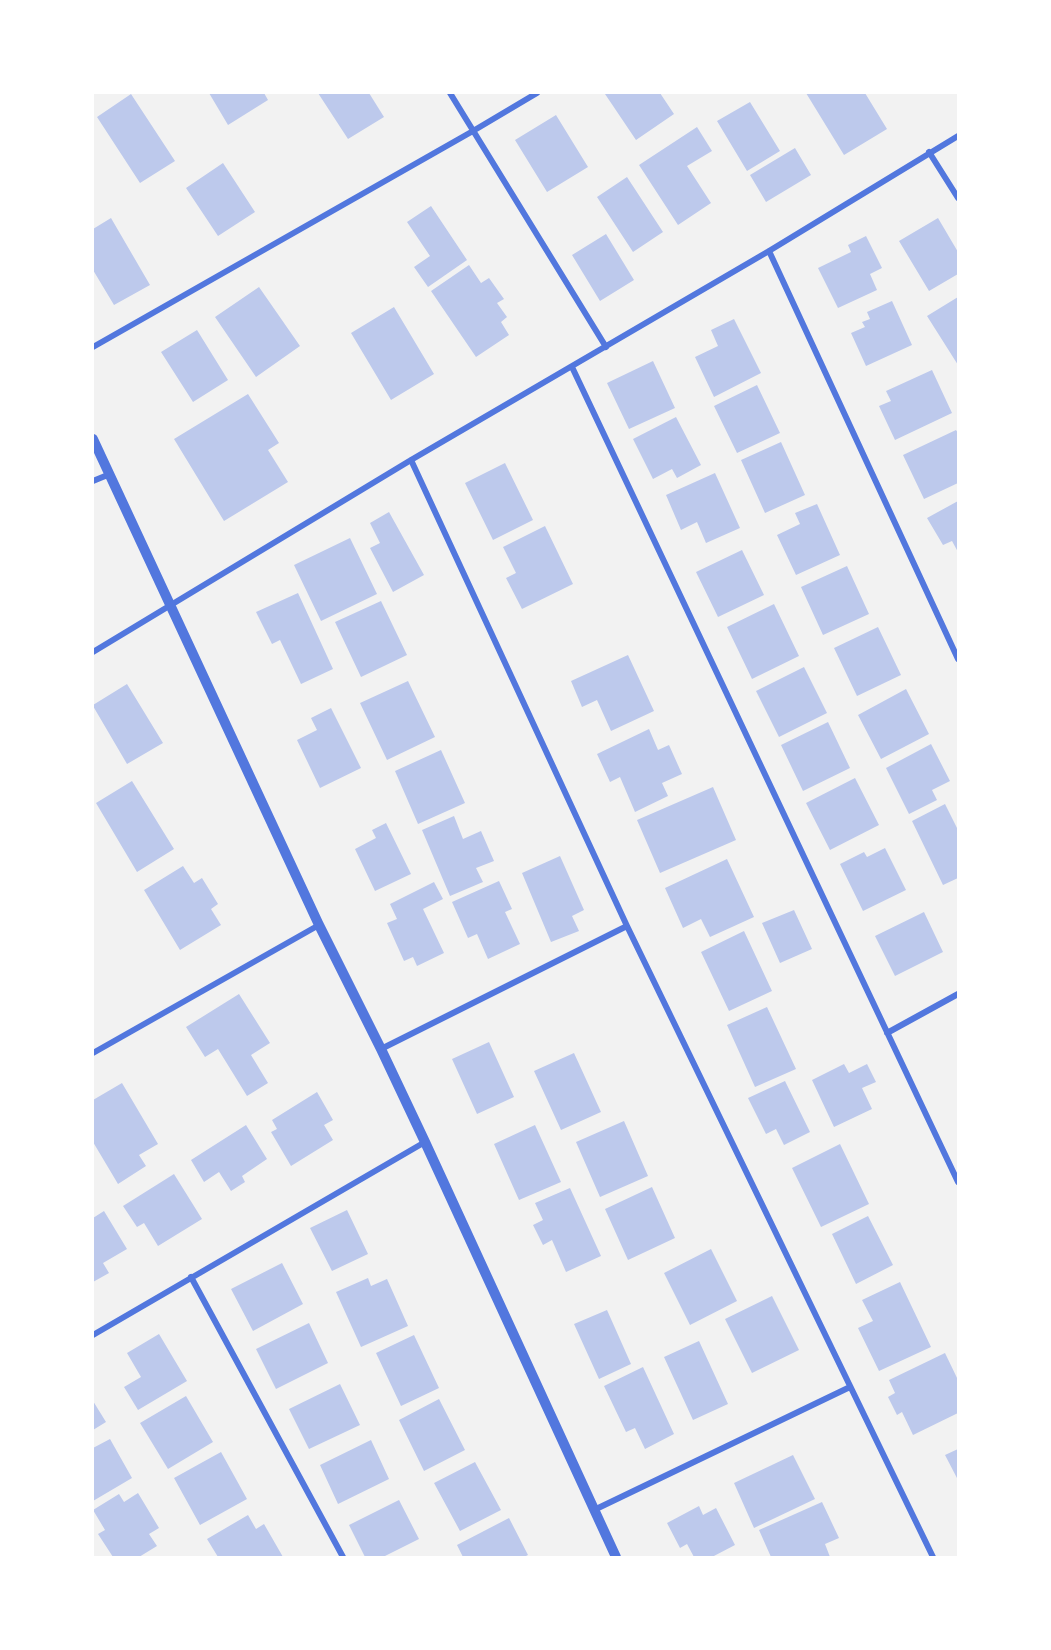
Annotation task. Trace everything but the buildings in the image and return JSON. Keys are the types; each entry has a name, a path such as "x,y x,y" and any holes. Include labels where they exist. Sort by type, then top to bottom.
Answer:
{"street":[{"path":"450,93 606,347"},
{"path":"93,347 537,93"},
{"path":"93,652 411,460 769,251 958,136"},
{"path":"929,152 958,198"},
{"path":"769,251 958,659"},
{"path":"572,367 958,1182"},
{"path":"93,439 319,925 425,1142 616,1557"},
{"path":"411,460 627,926 933,1557"},
{"path":"93,481 110,474"},
{"path":"93,1053 319,925"},
{"path":"381,1049 627,926"},
{"path":"887,1033 958,994"},
{"path":"93,1335 425,1142"},
{"path":"191,1277 343,1557"},
{"path":"594,1510 850,1387"}]}
